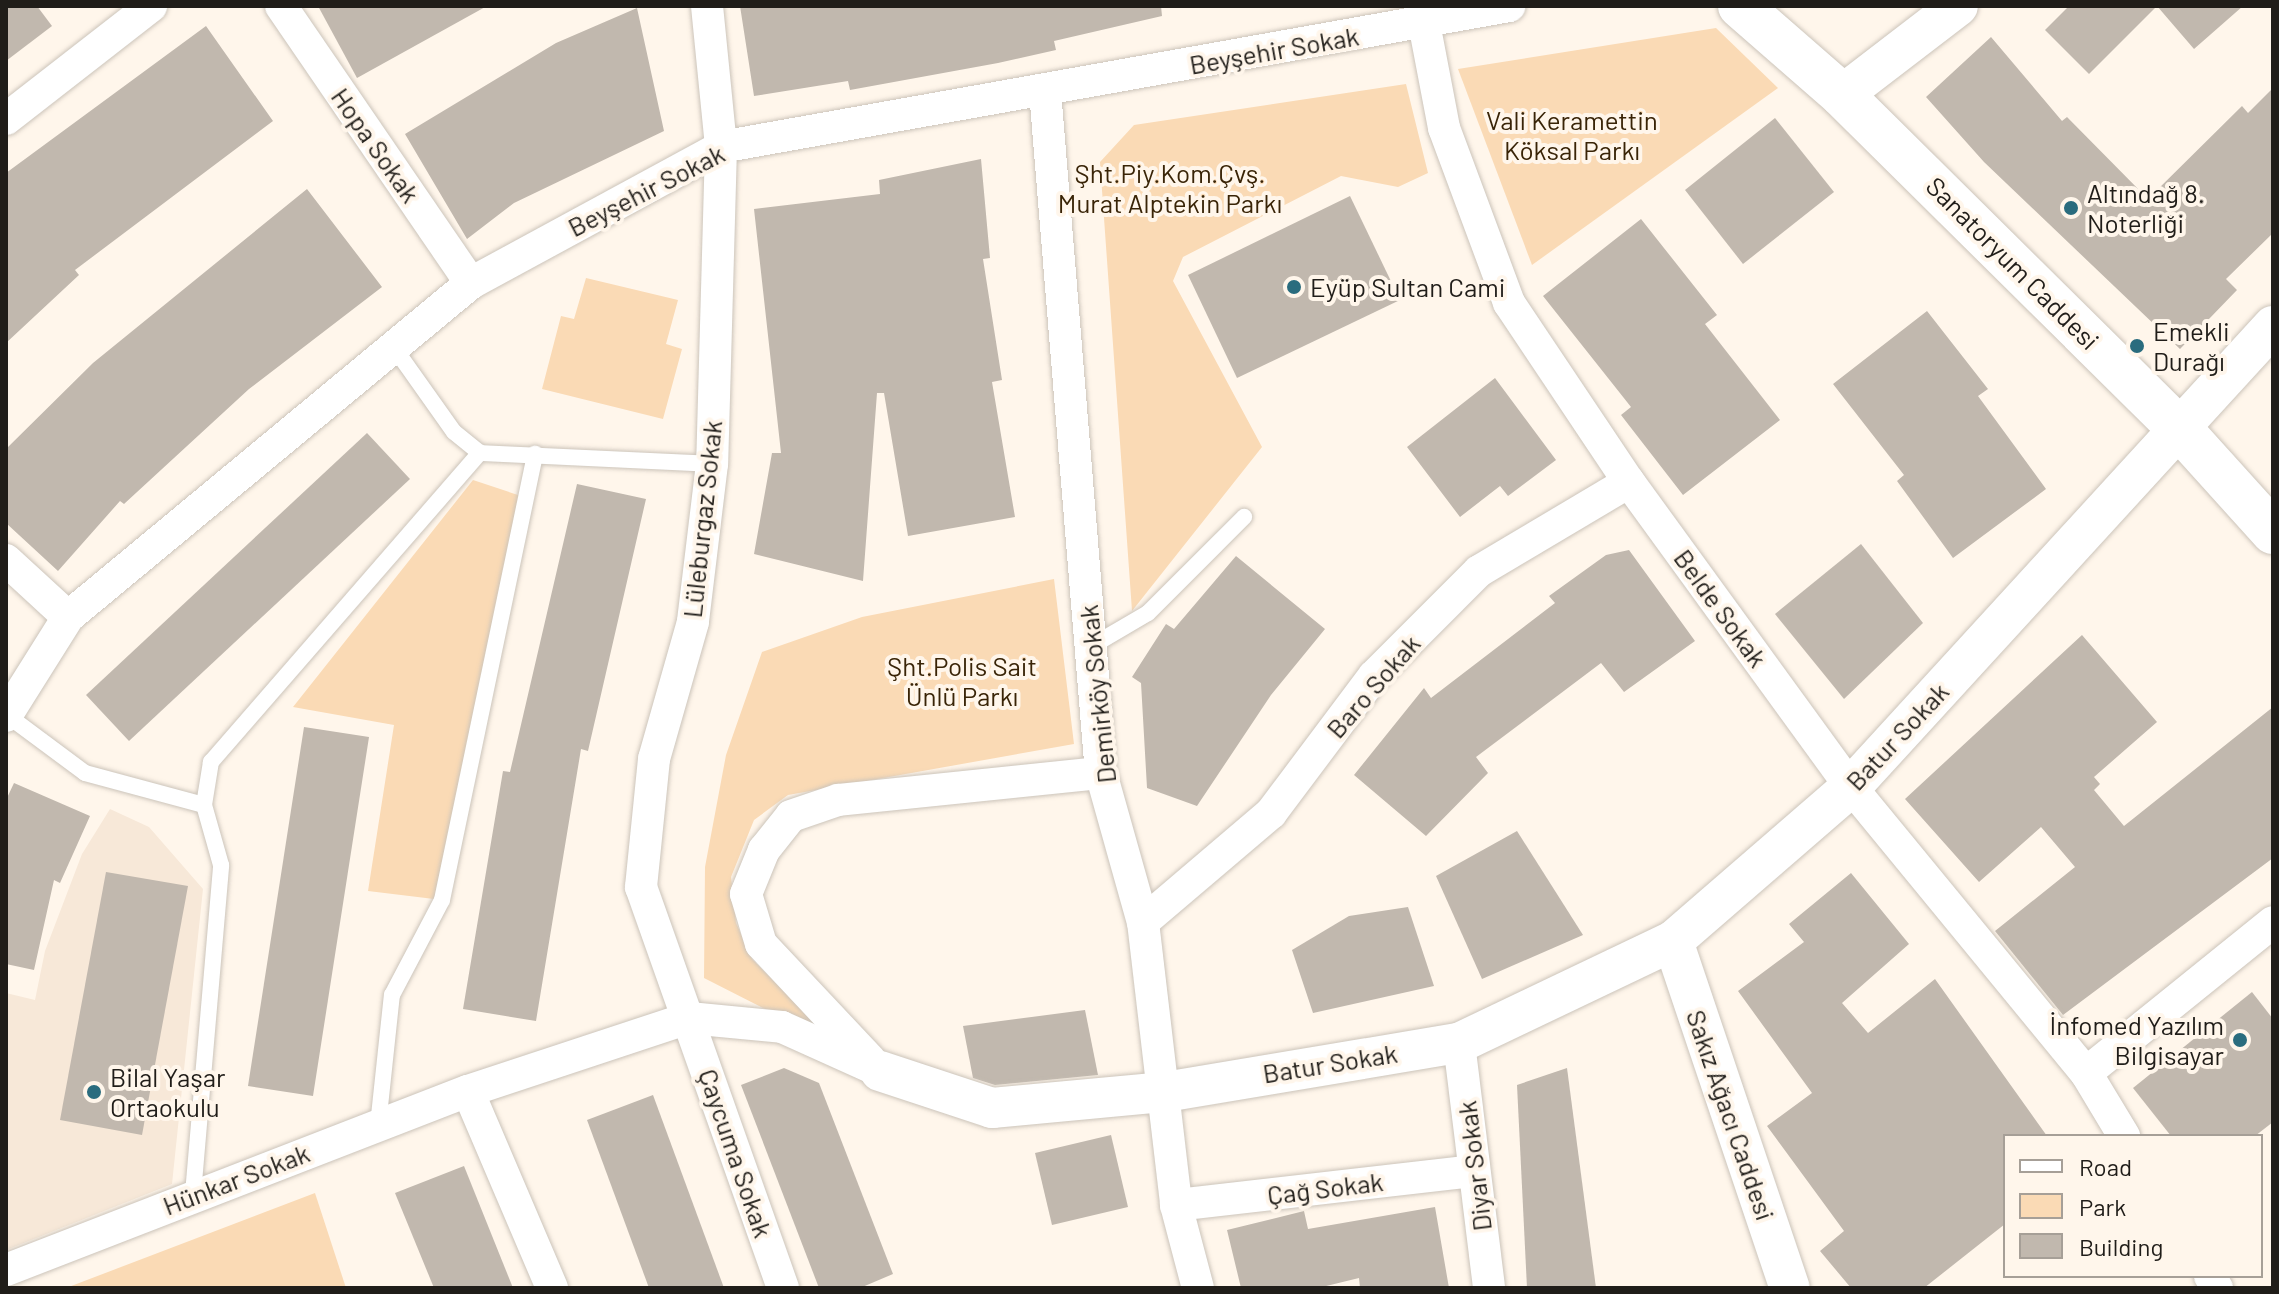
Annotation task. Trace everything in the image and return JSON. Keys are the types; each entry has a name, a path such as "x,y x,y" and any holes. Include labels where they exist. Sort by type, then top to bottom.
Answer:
{"main road":[{"name":"Sanatoryum Caddesi","path":"1740,6 1842,95 2180,429 2273,532"}],"street":[{"path":"6,119 151,6"},
{"name":"Hopa Sokak","path":"281,6 471,283"},
{"name":"Lüleburgaz Sokak","path":"689,1018 641,887 654,759 693,622 712,464 721,147 707,6"},
{"name":"Beyşehir Sokak","path":"6,715 68,617 471,283 721,147 1509,6"},
{"path":"1842,95 1958,6"},
{"name":"Belde Sokak","path":"1424,23 1444,128 1509,303 1629,482 1851,787 2086,1073 2123,1134"},
{"name":"Demirköy Sokak","path":"1045,91 1101,773 1143,922 1176,1205 1198,1288"},
{"name":"Batur Sokak","path":"1101,773 838,800 791,816 764,850 746,894 761,944 880,1071 992,1108 1165,1092 1459,1043 1673,941 1851,787 2273,326"},
{"name":"Baro Sokak","path":"1143,922 1271,813 1374,676 1479,571 1629,482"},
{"path":"6,560 68,617"},
{"path":"2086,1073 2273,922"},
{"name":"Sakız Ağacı Caddesi","path":"1673,941 1790,1288"},
{"name":"Hünkar Sokak","path":"6,1270 193,1194 468,1091 689,1018 782,1027 880,1071"},
{"name":"Çaycuma Sokak","path":"689,1018 783,1288"},
{"name":"Diyar Sokak","path":"1459,1043 1489,1288"},
{"path":"468,1091 552,1288"},
{"name":"Çağ Sokak","path":"1176,1205 1474,1171"}],"lane":[{"path":"393,346 454,432 480,453 712,464"},
{"path":"193,1194 221,865 204,805 211,762 480,453"},
{"path":"378,1125 392,995 442,900 535,454"},
{"path":"1090,647 1148,613 1244,517"},
{"path":"6,715 85,773 204,805"}],"shaded area":[{"name":"Bilal Yaşar Ortaokulu","path":"110,809 149,827 203,889 172,1184 6,1250 6,993 35,1000 45,951 82,854"}],"green space":[{"name":"Vali Keramettin Köksal Parkı","path":"1716,28 1778,88 1532,265 1458,69"},
{"name":"Şht.Piy.Kom.Çvş. Murat Alptekin Parkı","path":"1406,84 1428,173 1398,187 1341,176 1183,257 1173,281 1262,447 1132,611 1100,162 1134,125"},
{"path":"586,278 678,300 666,344 682,349 663,419 542,389 561,316 574,319"},
{"path":"473,480 521,496 434,899 368,891 394,725 293,707"},
{"name":"Şht.Polis Sait Ünlü Parkı","path":"1054,579 1074,744 788,795 754,820 731,877 736,923 752,959 819,1027 769,1011 704,978 705,867 726,755 762,652 862,617"},
{"path":"315,1193 346,1288 66,1288"}],"building":[{"path":"6,6 37,6 52,26 6,61"},
{"path":"318,6 487,6 357,78"},
{"path":"740,6 1161,6 1162,16 1054,41 1056,50 998,63 850,90 848,81 754,96"},
{"path":"2069,6 2157,6 2089,74 2045,30"},
{"path":"2157,6 2243,6 2194,49"},
{"path":"637,8 664,131 514,203 467,239 405,134 556,43"},
{"path":"206,26 273,121 75,270 79,275 6,343 6,173"},
{"path":"1991,37 2062,121 2067,117 2148,199 2242,106 2248,113 2273,88 2273,233 2226,279 2237,290 2180,349 1984,162 1926,97"},
{"path":"1775,118 1834,192 1743,264 1685,190"},
{"path":"981,159 990,258 983,259 1002,380 992,382 1015,517 908,536 884,393 877,393 863,581 754,554 772,453 781,453 754,209 880,194 879,180"},
{"path":"307,189 382,287 249,389 124,504 120,501 58,571 6,523 6,449 93,363"},
{"name":"Eyüp Sultan Cami","path":"1350,196 1400,300 1237,378 1188,275"},
{"path":"1641,219 1717,315 1705,324 1780,420 1683,495 1621,415 1631,407 1543,296"},
{"path":"1927,311 1988,389 1978,396 2046,489 1953,558 1897,481 1904,475 1833,384"},
{"path":"1495,378 1556,460 1508,496 1500,486 1460,517 1407,447"},
{"path":"367,433 410,479 129,741 86,695"},
{"path":"577,484 646,499 588,751 581,749 536,1021 463,1009 503,771 510,772"},
{"path":"1861,544 1923,623 1844,699 1775,614"},
{"path":"1629,550 1695,641 1624,692 1601,663 1476,757 1488,773 1426,836 1354,775 1424,688 1431,698 1555,603 1549,596 1606,555"},
{"path":"1236,556 1325,629 1271,695 1197,806 1147,788 1141,683 1132,677 1166,624 1174,629"},
{"path":"2082,635 2157,722 2094,777 2100,784 2094,790 2124,826 2273,707 2273,858 2063,1015 1995,931 2075,867 2041,827 1979,882 1905,799"},
{"path":"304,727 369,737 313,1096 248,1086"},
{"path":"14,783 90,816 60,883 54,880 34,970 6,964 6,800"},
{"path":"1517,831 1583,935 1482,979 1436,876"},
{"path":"106,872 188,886 142,1135 60,1120"},
{"path":"1851,873 1909,944 1842,1003 1868,1033 1935,979 2046,1134 2003,1134 2003,1226 1924,1288 1851,1288 1820,1251 1844,1231 1767,1126 1812,1093 1738,991 1804,942 1789,924"},
{"path":"1408,907 1434,986 1313,1013 1292,950 1349,916"},
{"path":"2252,992 2273,1019 2273,1122 2258,1134 2169,1134 2133,1088"},
{"path":"1085,1010 1098,1075 995,1085 973,1078 963,1026"},
{"path":"784,1068 819,1083 893,1274 860,1288 819,1288 741,1085"},
{"path":"1567,1068 1596,1288 1527,1288 1517,1085"},
{"path":"653,1095 724,1288 649,1288 587,1120"},
{"path":"1111,1135 1128,1207 1052,1225 1035,1153"},
{"path":"464,1166 513,1288 434,1288 395,1193"},
{"path":"1435,1207 1449,1288 1360,1288 1359,1278 1318,1288 1241,1288 1227,1230 1304,1211 1308,1229"}],"place":[{"name":"Altındağ 8. Noterliği","path":"2071,208"},
{"name":"Eyüp Sultan Cami","path":"1294,287"},
{"name":"Emekli Durağı","path":"2137,346"},
{"name":"İnfomed Yazılım Bilgisayar","path":"2240,1040"},
{"name":"Bilal Yaşar Ortaokulu","path":"94,1092"}]}
